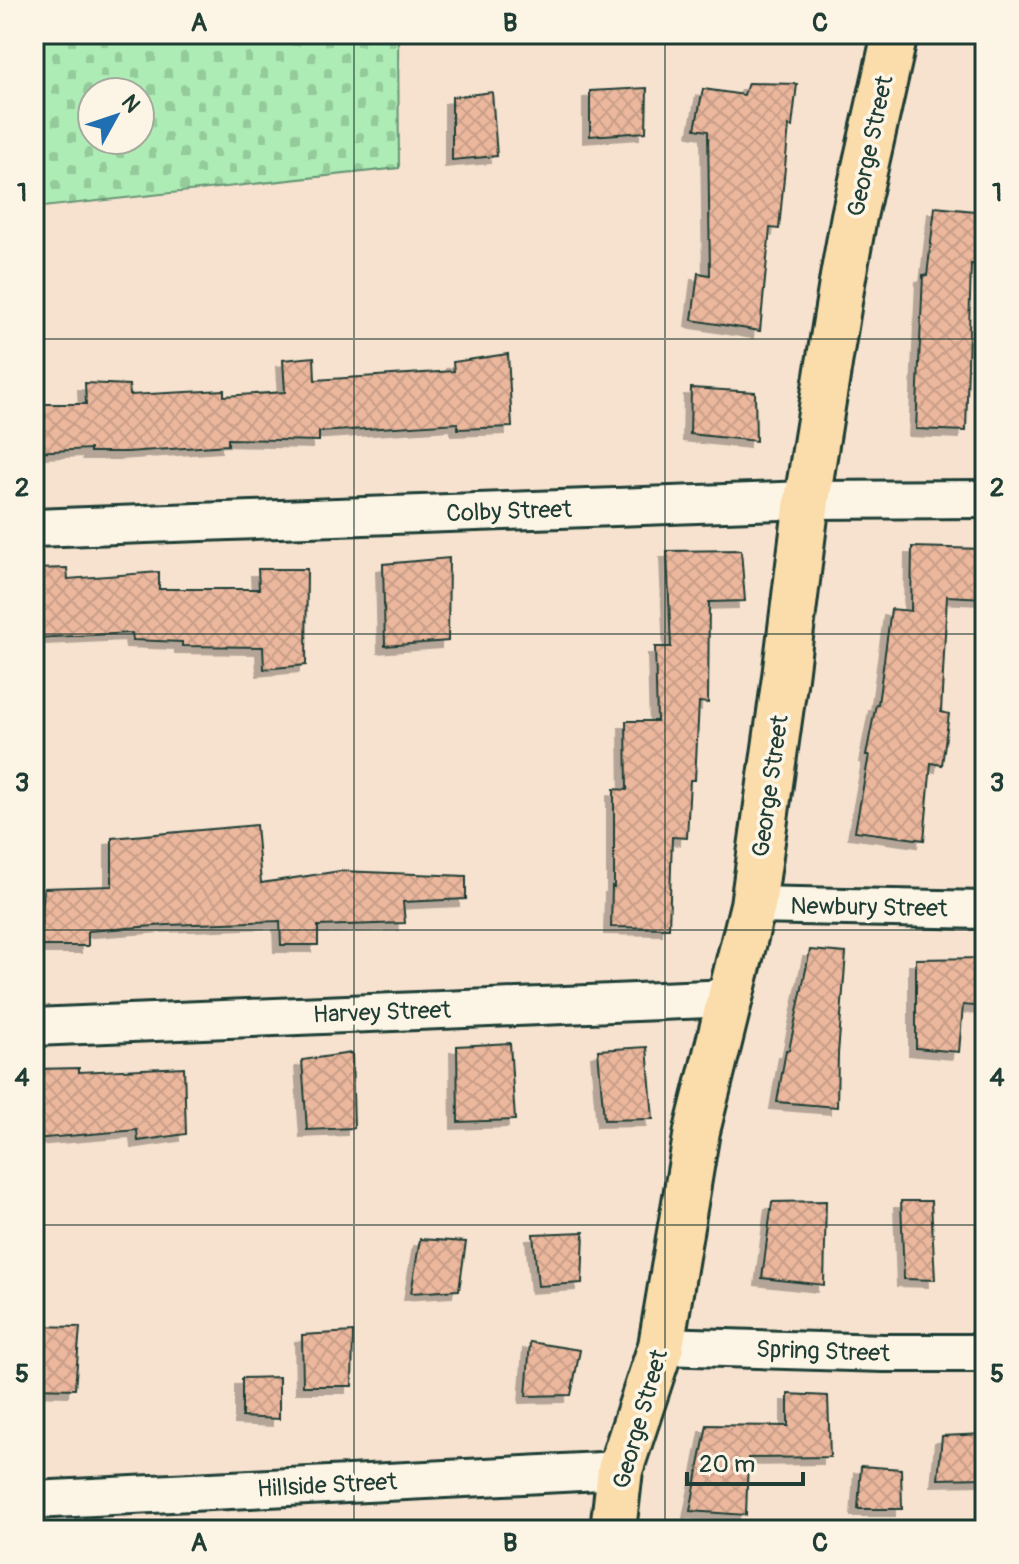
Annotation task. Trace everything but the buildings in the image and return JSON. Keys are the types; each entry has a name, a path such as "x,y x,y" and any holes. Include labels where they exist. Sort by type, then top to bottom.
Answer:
{"main road":[{"name":"George Street","path":"613,1530 620,1470 661,1346 697,1131 753,905 807,500 854,216 895,34"}],"street":[{"name":"Colby Street","path":"34,528 807,500 985,499"},
{"name":"Newbury Street","path":"753,905 985,910"},
{"name":"Harvey Street","path":"34,1027 731,998"},
{"name":"Spring Street","path":"661,1346 985,1353"},
{"name":"Hillside Street","path":"34,1500 620,1470"}],"green space":[{"path":"34,34 398,34 399,168 34,208"}]}
